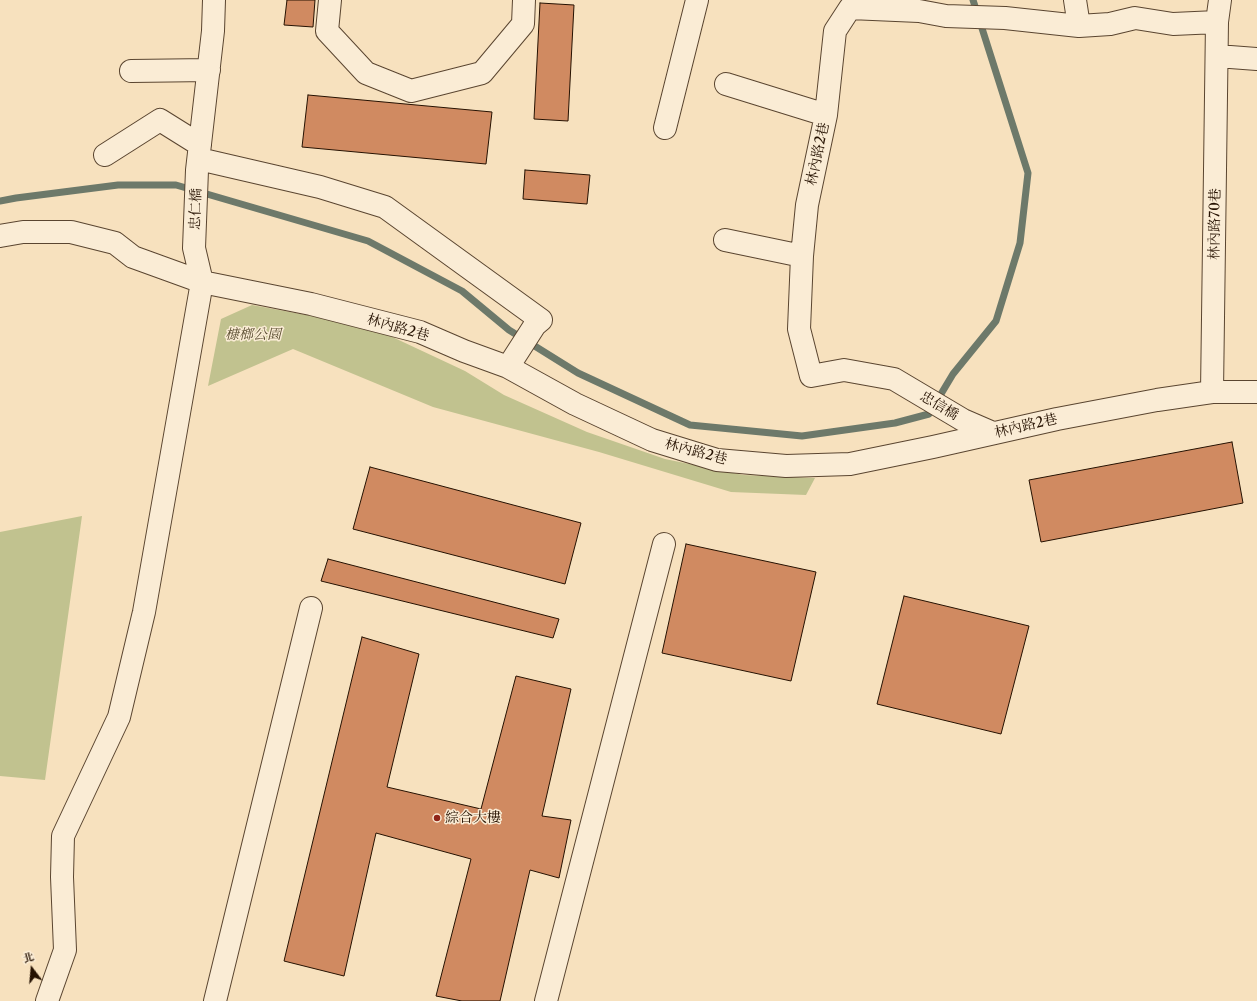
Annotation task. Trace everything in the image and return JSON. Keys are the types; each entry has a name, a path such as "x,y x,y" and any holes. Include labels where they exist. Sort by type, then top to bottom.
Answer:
{"street":[{"name":"忠仁橋","path":"202,282 194,248 199,158 213,31 214,0"},
{"path":"330,0 327,30 366,73 411,91 482,73 523,24 524,0"},
{"path":"666,128 697,0"},
{"path":"1075,0 1079,26"},
{"name":"林內路70巷","path":"1212,392 1217,22 1220,0"},
{"name":"林內路2巷","path":"914,391 894,379 844,370 810,376 799,329 802,256 807,205 826,115 836,31 850,8 919,11 946,16 997,12"},
{"path":"997,12 1079,26 1110,24 1136,18 1173,24 1217,22"},
{"path":"1217,56 1257,59"},
{"path":"130,71 209,70"},
{"path":"726,84 826,115"},
{"path":"105,155 160,120 199,158 320,187 385,207 541,320 535,325 508,367"},
{"name":"林內路2巷","path":"0,236 23,232 71,232 115,243 133,257 202,282 311,304 420,332 464,351 508,367 575,404 652,440 717,460 786,466 850,464 933,448 1057,418 1157,400 1212,392 1257,392"},
{"path":"725,240 802,256"},
{"path":"47,1001 66,950 62,877 63,836 119,716 144,612 202,282"},
{"name":"忠信橋","path":"914,391 963,420 993,433"},
{"path":"546,1001 664,544"},
{"path":"215,1001 311,608"}],"green space":[{"name":"槺榔公園","path":"252,305 371,327 465,371 504,395 587,432 665,459 743,475 815,478 806,495 731,492 599,452 433,407 293,349 208,386 221,319"},
{"path":"82,516 45,780 0,776 0,532"}],"building":[{"path":"287,0 315,0 313,27 284,25"},
{"path":"540,3 574,5 568,121 534,119"},
{"path":"308,95 492,112 486,164 302,147"},
{"path":"525,170 590,175 587,204 523,199"},
{"path":"1232,442 1243,503 1041,542 1029,480"},
{"path":"370,467 581,523 565,584 353,529"},
{"path":"686,544 816,572 791,681 662,653"},
{"path":"328,559 559,619 553,638 321,581"},
{"path":"904,596 1029,626 1001,734 877,704"},
{"name":"綜合大樓","path":"362,637 419,654 387,787 481,809 516,676 571,689 542,816 571,820 559,878 530,870 500,1001 462,1001 436,996 471,859 376,833 344,976 284,961"}],"waterway":[{"path":"0,201 118,185 176,185 368,241 462,291 509,330 578,373 690,425 802,436 895,423 929,414 953,374 996,321 1020,243 1028,173 973,0"}],"place":[{"name":"綜合大樓","path":"437,818"}]}
